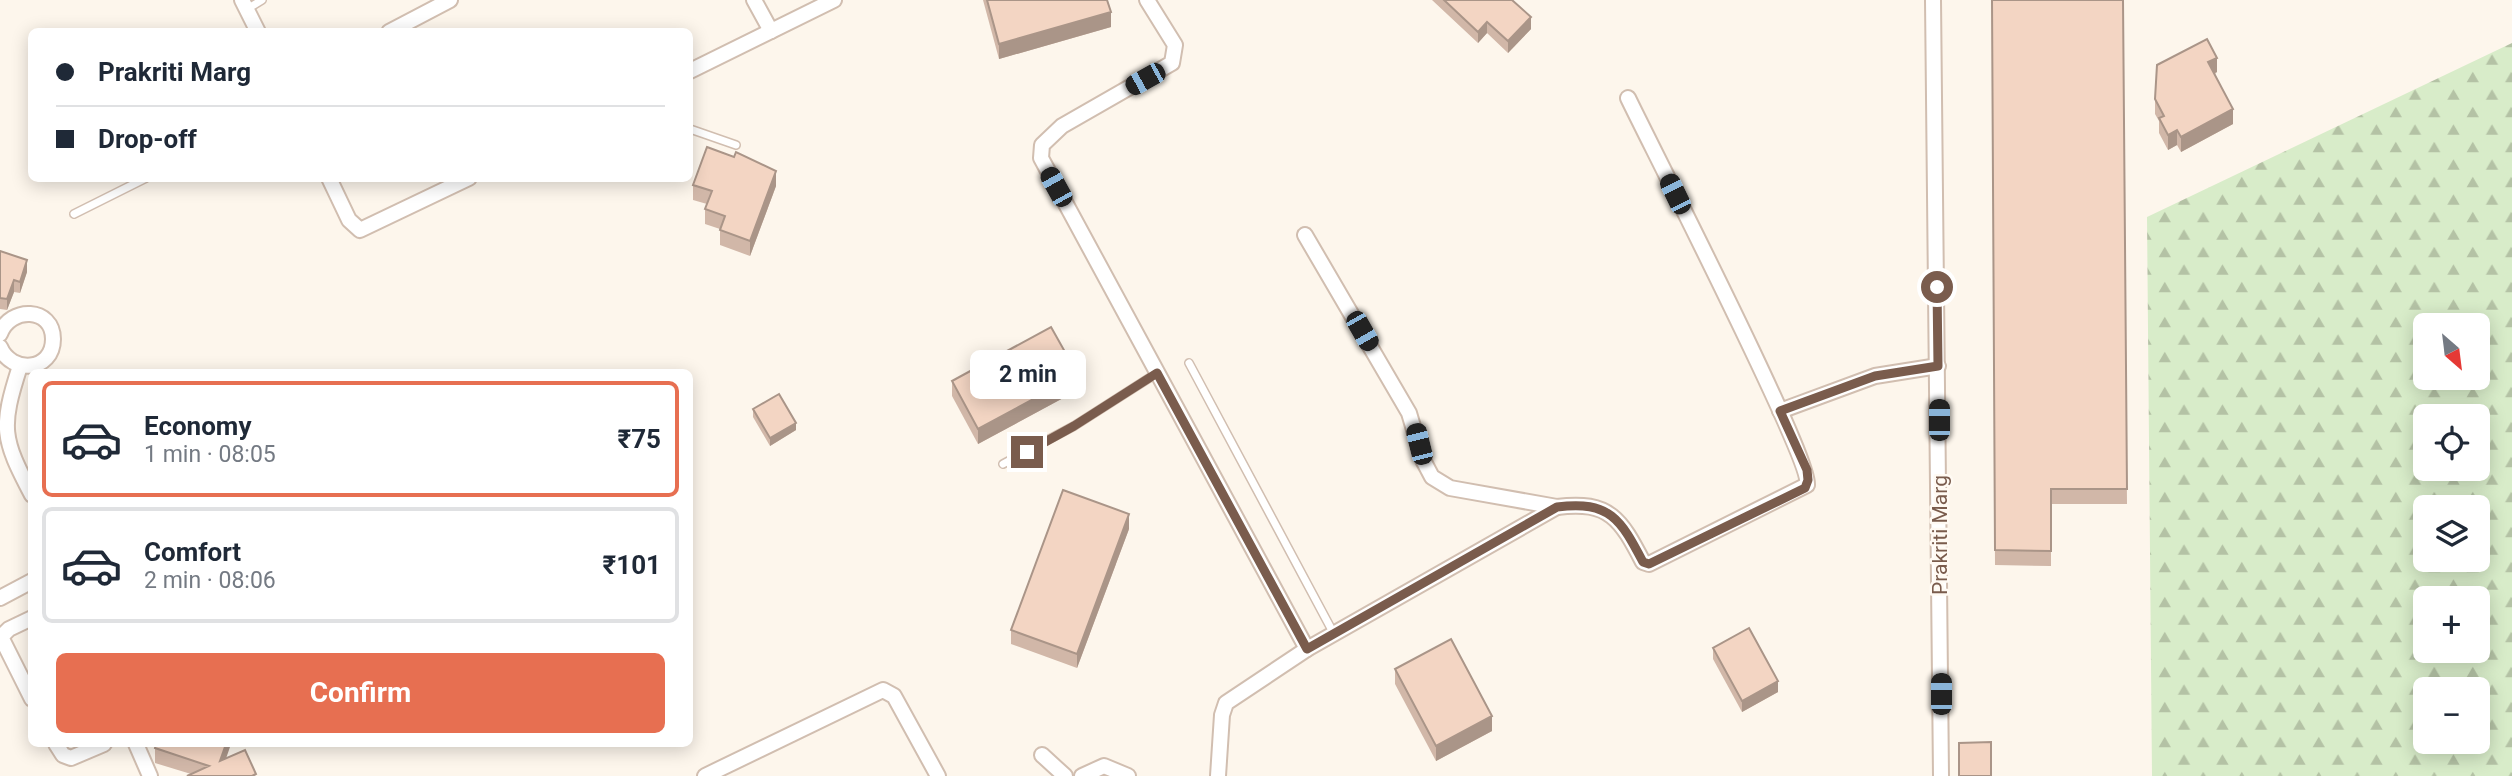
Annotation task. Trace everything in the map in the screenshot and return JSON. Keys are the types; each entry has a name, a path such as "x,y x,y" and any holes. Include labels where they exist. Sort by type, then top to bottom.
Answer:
{"street":[{"path":"397,28 450,0"},
{"path":"754,0 771,31"},
{"path":"693,70 834,0"},
{"path":"1147,0 1175,46 1171,63 1047,137 1040,151 1043,164 1307,649"},
{"name":"Prakriti Marg","path":"1933,0 1941,776"},
{"path":"244,4 256,28"},
{"path":"1305,235 1409,413 1423,460 1432,477 1450,488 1557,507 1595,506 1619,520 1643,562 1649,564 1805,488 1808,480 1807,470 1780,411 1628,98"},
{"path":"331,182 349,220 360,230 461,182"},
{"path":"0,334 6,321 22,313 31,313 47,322 53,339 48,356 34,366 20,366 9,361 0,347"},
{"path":"20,366 4,432 28,486"},
{"path":"1780,411 1875,376 1938,366"},
{"path":"1218,776 1222,715 1226,704 1307,649 1557,507"},
{"path":"0,598 28,583"},
{"path":"28,620 9,629 1,638 28,691"},
{"path":"705,776 883,690 894,695 938,776"},
{"path":"58,747 63,755 71,758 97,747"},
{"path":"137,747 150,776"},
{"path":"1041,755 1065,776"},
{"path":"1082,776 1104,766 1128,776"}],"lane":[{"path":"244,4 262,0"},
{"path":"693,130 736,145"},
{"path":"74,214 138,182"},
{"path":"1189,362 1334,634"},
{"path":"1003,464 1074,426 1157,373"}],"green space":[{"path":"2512,43 2512,776 2152,776 2147,217"}],"building":[{"path":"987,0 1107,0 1111,12 999,44"},
{"path":"1444,0 1512,0 1531,17 1508,41 1487,22 1478,32"},
{"path":"1992,0 2123,0 2127,489 2051,489 2051,551 1995,550"},
{"path":"2207,39 2217,58 2208,62 2233,109 2181,137 2177,130 2168,135 2159,118 2164,116 2155,99 2157,65"},
{"path":"707,147 734,157 736,152 776,171 750,241 720,230 725,216 705,209 712,191 693,185"},
{"path":"0,251 27,260 20,282 14,280 7,299 0,298"},
{"path":"1051,327 1078,375 978,429 952,381"},
{"path":"779,394 796,423 770,438 753,409"},
{"path":"1063,490 1129,514 1077,654 1011,630"},
{"path":"1749,628 1778,681 1742,701 1713,648"},
{"path":"1451,639 1492,716 1436,746 1395,669"},
{"path":"1991,742 1991,776 1959,776 1959,743"},
{"path":"225,747 220,761 245,750 256,774 187,776 209,766 155,748"}],"route":[{"path":"1027,452 1074,426 1157,373 1307,649 1557,507 1575,504 1595,506 1610,513 1619,520 1643,562 1649,564 1805,488 1807,470 1780,411 1875,376 1938,366 1937,287"}]}
